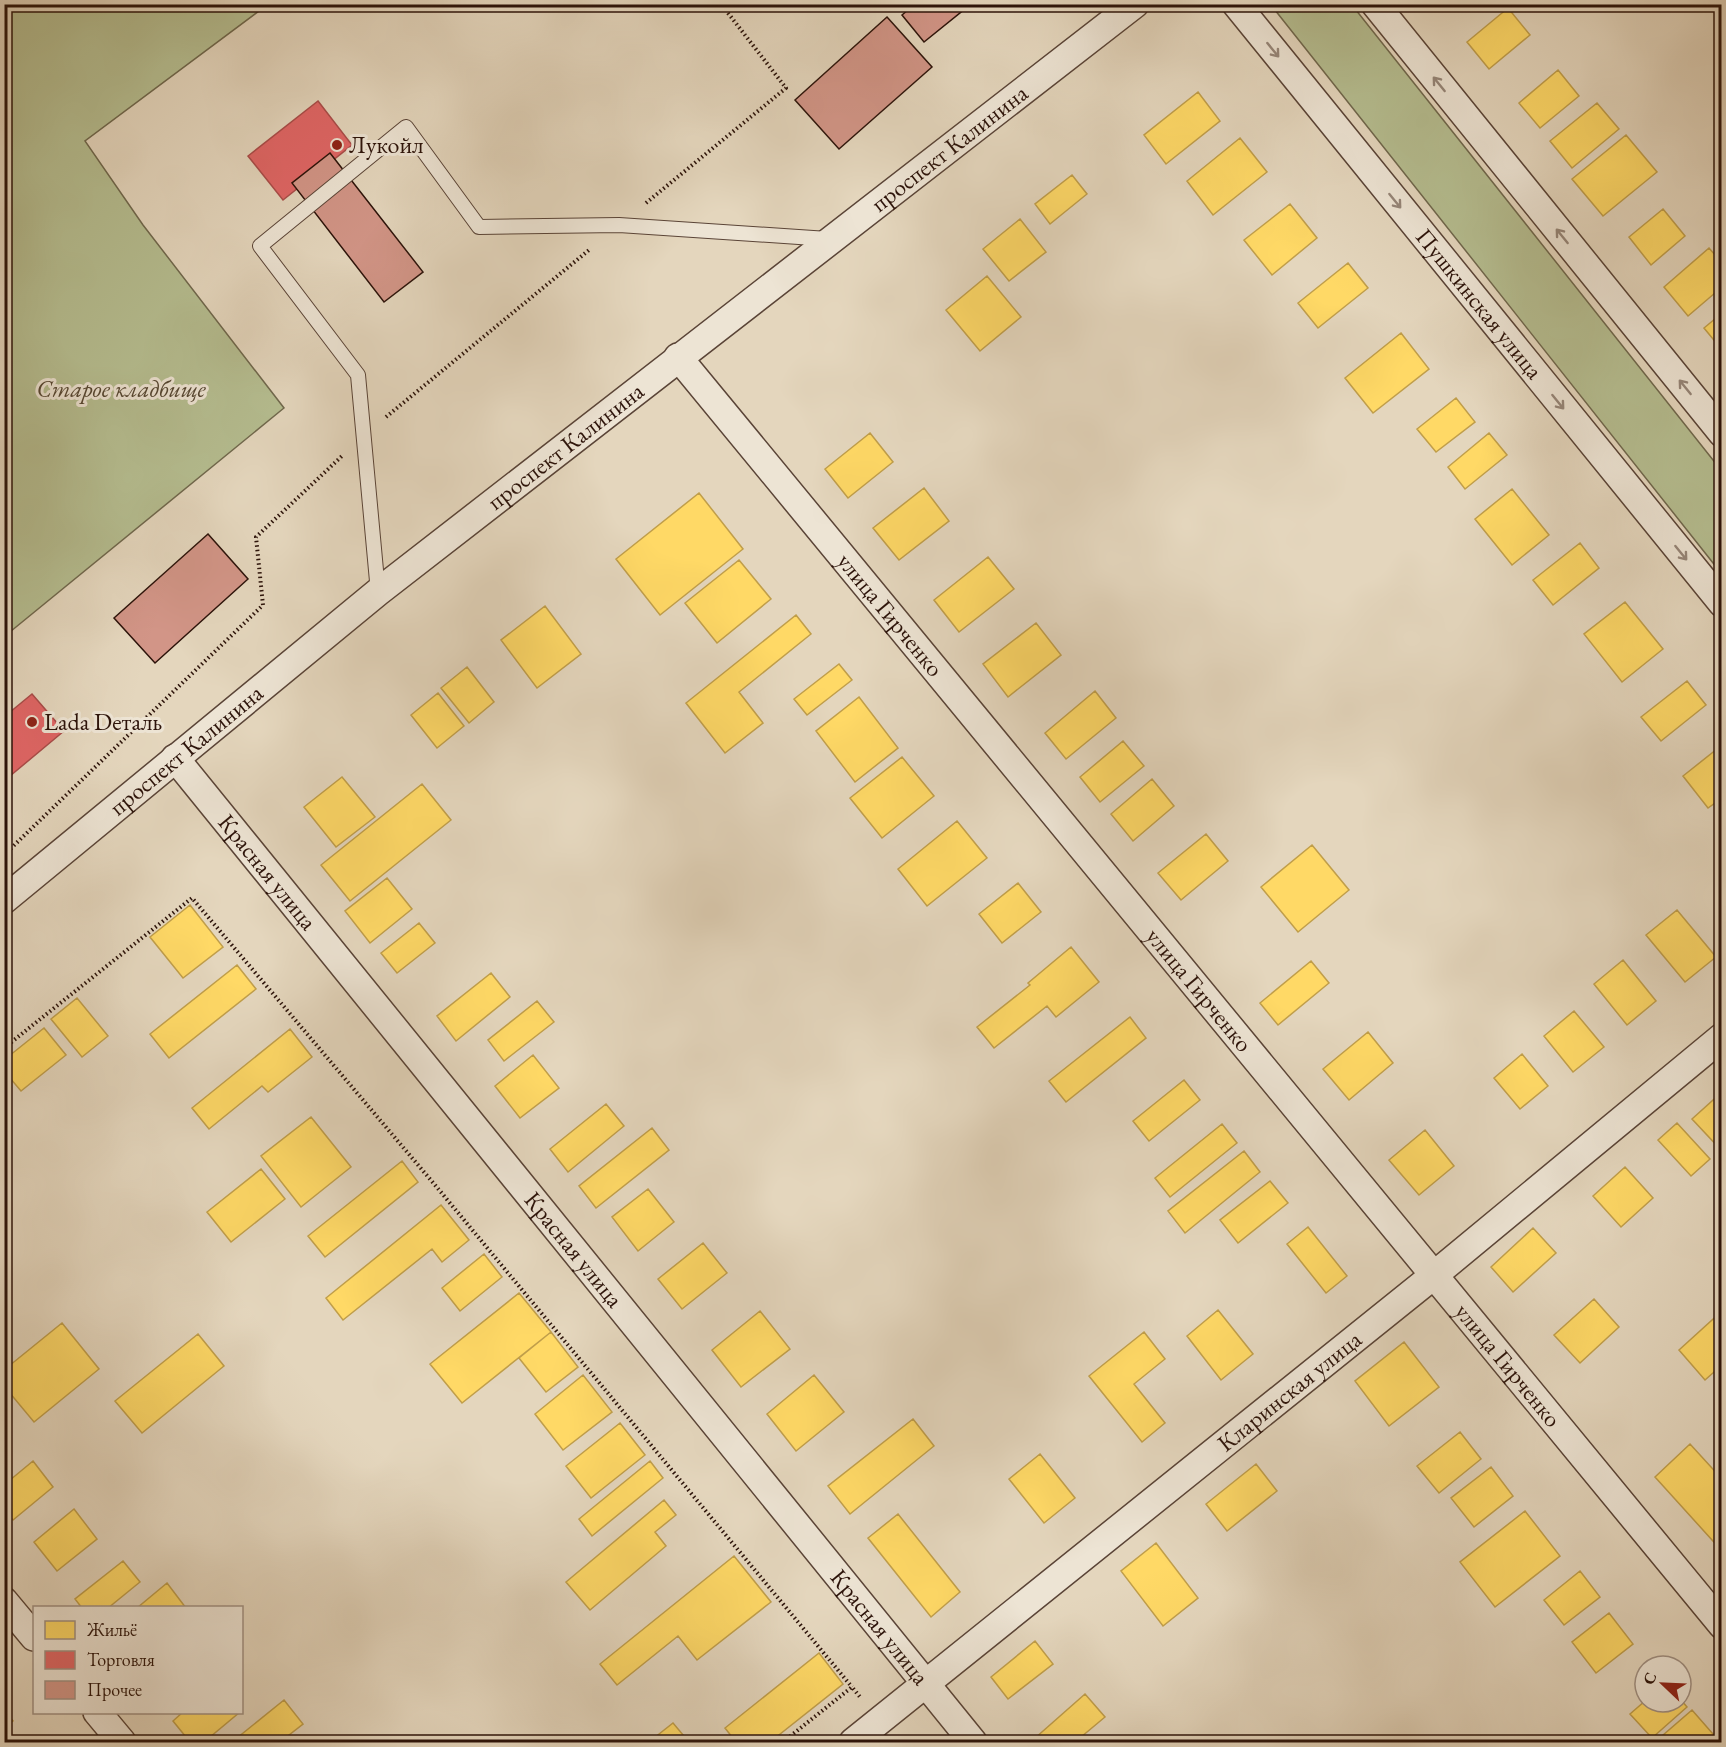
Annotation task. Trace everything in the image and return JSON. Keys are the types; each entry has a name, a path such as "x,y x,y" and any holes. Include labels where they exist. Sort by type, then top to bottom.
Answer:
{"street":[{"name":"проспект Калинина","path":"4,900 378,592 678,357 834,240 1134,4"},
{"name":"Пушкинская улица","path":"1236,4 1722,603"},
{"path":"1375,4 1722,433"},
{"name":"улица Гирченко","path":"678,357 1722,1625"},
{"name":"Красная улица","path":"176,758 973,1743"},
{"name":"Кларинская улица","path":"853,1743 1433,1276 1722,1037"},
{"path":"4,1601 33,1636"},
{"path":"98,1714 122,1743"}],"lane":[{"path":"378,592 358,375 260,246 406,127 478,227 620,225 834,240"}],"path":[{"path":"4,855 263,605 256,537 363,436 786,88 721,4"},
{"path":"4,1048 192,898 435,1185 880,1721"},
{"path":"783,1743 852,1687"}],"green space":[{"name":"Старое кладбище","path":"5,4 267,5 85,141 143,225 284,408 5,636"},
{"path":"1271,5 1352,5 1721,470 1721,573"}],"building: Жильё":[{"path":"1508,8 1530,35 1489,69 1467,42"},
{"path":"1558,70 1579,96 1540,128 1519,103"},
{"path":"1198,92 1220,121 1166,164 1144,135"},
{"path":"1597,103 1619,129 1572,168 1550,141"},
{"path":"1626,135 1657,172 1603,216 1572,179"},
{"path":"1240,138 1267,172 1213,215 1187,181"},
{"path":"1072,175 1087,194 1050,224 1035,204"},
{"path":"1290,204 1317,238 1272,275 1244,240"},
{"path":"1663,209 1685,236 1651,265 1629,237"},
{"path":"1020,219 1046,252 1009,281 983,249"},
{"path":"1709,248 1722,263 1722,287 1688,316 1664,287"},
{"path":"1348,263 1368,288 1318,328 1298,303"},
{"path":"987,276 1021,317 980,351 946,310"},
{"path":"1722,313 1722,350 1704,328"},
{"path":"1401,333 1429,369 1373,413 1345,378"},
{"path":"1456,398 1475,422 1436,452 1417,429"},
{"path":"870,433 893,462 848,498 825,469"},
{"path":"1489,433 1507,455 1465,489 1448,467"},
{"path":"924,488 949,521 899,560 873,528"},
{"path":"1512,489 1549,535 1512,565 1475,519"},
{"path":"699,493 743,549 660,615 616,559"},
{"path":"1580,543 1599,568 1553,605 1533,580"},
{"path":"988,557 1014,589 959,632 934,600"},
{"path":"739,560 771,599 717,643 685,603"},
{"path":"1625,602 1663,649 1622,682 1584,634"},
{"path":"545,606 581,654 537,688 501,640"},
{"path":"796,615 811,634 739,692 763,723 725,753 686,703"},
{"path":"1036,623 1061,655 1008,697 983,664"},
{"path":"839,664 852,680 807,715 794,699"},
{"path":"467,667 494,702 469,723 441,688"},
{"path":"1687,681 1706,705 1661,741 1641,717"},
{"path":"1095,691 1116,718 1066,759 1045,733"},
{"path":"438,693 464,726 437,748 411,715"},
{"path":"859,697 898,748 855,782 816,731"},
{"path":"1123,741 1144,766 1100,802 1080,777"},
{"path":"1722,745 1722,798 1708,808 1683,776"},
{"path":"902,757 934,796 882,838 850,798"},
{"path":"342,777 375,817 336,847 304,807"},
{"path":"1152,779 1174,806 1133,841 1111,814"},
{"path":"422,784 451,820 350,901 321,865"},
{"path":"957,821 987,858 927,906 898,869"},
{"path":"1206,834 1228,861 1181,900 1158,873"},
{"path":"1312,845 1349,890 1298,932 1261,887"},
{"path":"387,878 412,909 370,943 345,911"},
{"path":"1018,883 1041,912 1002,943 979,914"},
{"path":"190,905 223,947 183,978 150,937"},
{"path":"1677,910 1716,957 1685,982 1646,935"},
{"path":"419,923 435,943 397,973 381,953"},
{"path":"1071,947 1099,982 1056,1017 1047,1006 994,1048 977,1027 1030,985 1028,983"},
{"path":"1623,960 1656,1001 1627,1025 1594,984"},
{"path":"1311,961 1329,983 1278,1025 1260,1003"},
{"path":"237,965 256,989 169,1058 150,1034"},
{"path":"491,973 510,997 456,1041 437,1016"},
{"path":"77,998 108,1036 82,1057 51,1019"},
{"path":"537,1001 554,1022 504,1061 488,1040"},
{"path":"1574,1011 1604,1047 1573,1072 1544,1036"},
{"path":"1130,1017 1146,1038 1066,1102 1049,1081"},
{"path":"44,1028 66,1055 21,1091 4,1071 4,1060"},
{"path":"290,1029 312,1057 268,1092 262,1086 209,1129 192,1108"},
{"path":"1368,1032 1393,1063 1349,1100 1323,1069"},
{"path":"1522,1054 1548,1086 1520,1109 1494,1078"},
{"path":"533,1055 559,1088 520,1118 495,1086"},
{"path":"1184,1080 1200,1100 1149,1141 1133,1121"},
{"path":"1722,1092 1722,1151 1692,1119"},
{"path":"606,1104 624,1126 568,1172 550,1149"},
{"path":"311,1117 351,1167 301,1207 261,1156"},
{"path":"1677,1123 1710,1159 1691,1176 1658,1140"},
{"path":"1222,1124 1237,1143 1170,1197 1155,1178"},
{"path":"652,1128 669,1150 596,1208 579,1186"},
{"path":"1425,1130 1454,1166 1419,1195 1389,1160"},
{"path":"1244,1151 1260,1172 1185,1233 1168,1211"},
{"path":"402,1161 418,1182 325,1257 308,1236"},
{"path":"1625,1167 1653,1198 1621,1227 1593,1196"},
{"path":"261,1169 285,1199 231,1242 207,1212"},
{"path":"1270,1181 1288,1203 1238,1243 1220,1220"},
{"path":"648,1189 674,1222 638,1251 612,1217"},
{"path":"441,1205 469,1240 442,1262 432,1249 343,1320 326,1298"},
{"path":"1308,1227 1347,1276 1326,1293 1287,1244"},
{"path":"1533,1228 1556,1253 1513,1292 1491,1267"},
{"path":"703,1243 727,1273 682,1309 658,1279"},
{"path":"484,1254 502,1277 460,1311 442,1288"},
{"path":"519,1293 551,1332 462,1403 430,1364"},
{"path":"1594,1299 1619,1327 1580,1363 1554,1335"},
{"path":"1218,1310 1253,1354 1221,1380 1187,1336"},
{"path":"760,1311 790,1349 741,1387 712,1350"},
{"path":"1722,1311 1722,1365 1705,1380 1679,1350"},
{"path":"62,1323 99,1369 34,1422 4,1386 4,1370"},
{"path":"551,1332 578,1367 546,1392 519,1358"},
{"path":"1144,1332 1165,1359 1134,1384 1165,1423 1142,1442 1089,1376"},
{"path":"198,1334 224,1366 142,1433 115,1401"},
{"path":"1404,1342 1439,1387 1389,1426 1355,1381"},
{"path":"583,1375 612,1412 563,1450 535,1414"},
{"path":"814,1375 844,1412 796,1451 767,1414"},
{"path":"913,1419 934,1446 850,1514 828,1486"},
{"path":"620,1423 645,1455 591,1498 566,1466"},
{"path":"1460,1432 1481,1459 1439,1493 1417,1466"},
{"path":"1690,1444 1722,1479 1722,1498 1720,1500 1722,1502 1722,1551 1655,1477"},
{"path":"1040,1454 1075,1498 1044,1523 1009,1479"},
{"path":"33,1461 53,1487 13,1520 4,1510 4,1485"},
{"path":"650,1461 663,1478 592,1536 579,1519"},
{"path":"1256,1464 1277,1491 1227,1531 1206,1504"},
{"path":"1491,1467 1513,1496 1474,1527 1451,1498"},
{"path":"664,1500 676,1515 655,1532 666,1546 590,1610 566,1582"},
{"path":"74,1509 97,1539 57,1571 34,1542"},
{"path":"1525,1511 1560,1556 1495,1607 1460,1562"},
{"path":"898,1514 960,1592 931,1617 868,1538"},
{"path":"1156,1543 1198,1598 1163,1626 1121,1571"},
{"path":"734,1556 771,1602 697,1660 678,1636 617,1685 600,1664"},
{"path":"123,1561 140,1582 110,1606 80,1606 75,1599"},
{"path":"1580,1571 1600,1597 1564,1625 1544,1600"},
{"path":"167,1583 184,1606 139,1606"},
{"path":"1609,1613 1633,1644 1596,1673 1572,1642"},
{"path":"1035,1641 1053,1664 1008,1699 991,1677"},
{"path":"819,1653 843,1684 770,1742 736,1742 725,1728"},
{"path":"1085,1694 1105,1717 1075,1742 1037,1742 1034,1739"},
{"path":"284,1700 303,1724 280,1742 232,1742"},
{"path":"4,1710 13,1721 4,1728"},
{"path":"1633,1711 1633,1714 1679,1714 1652,1738 1630,1714"},
{"path":"1693,1711 1720,1742 1655,1742 1687,1714 1693,1714"},
{"path":"181,1714 238,1714 204,1742 190,1742 173,1721"},
{"path":"673,1723 689,1742 649,1742"}],"building: Торговля":[{"path":"318,101 352,145 283,200 248,156"},
{"path":"32,694 64,731 4,781 4,717"}],"building: Прочее":[{"path":"915,4 963,4 966,8 924,42 902,15"},
{"path":"887,17 932,67 839,149 795,100"},
{"path":"330,153 423,272 384,302 292,183"},
{"path":"208,534 248,579 155,663 114,618"}],"place":[{"name":"Лукойл","path":"337,145"},
{"name":"Lada Dеталь","path":"32,722"}]}
